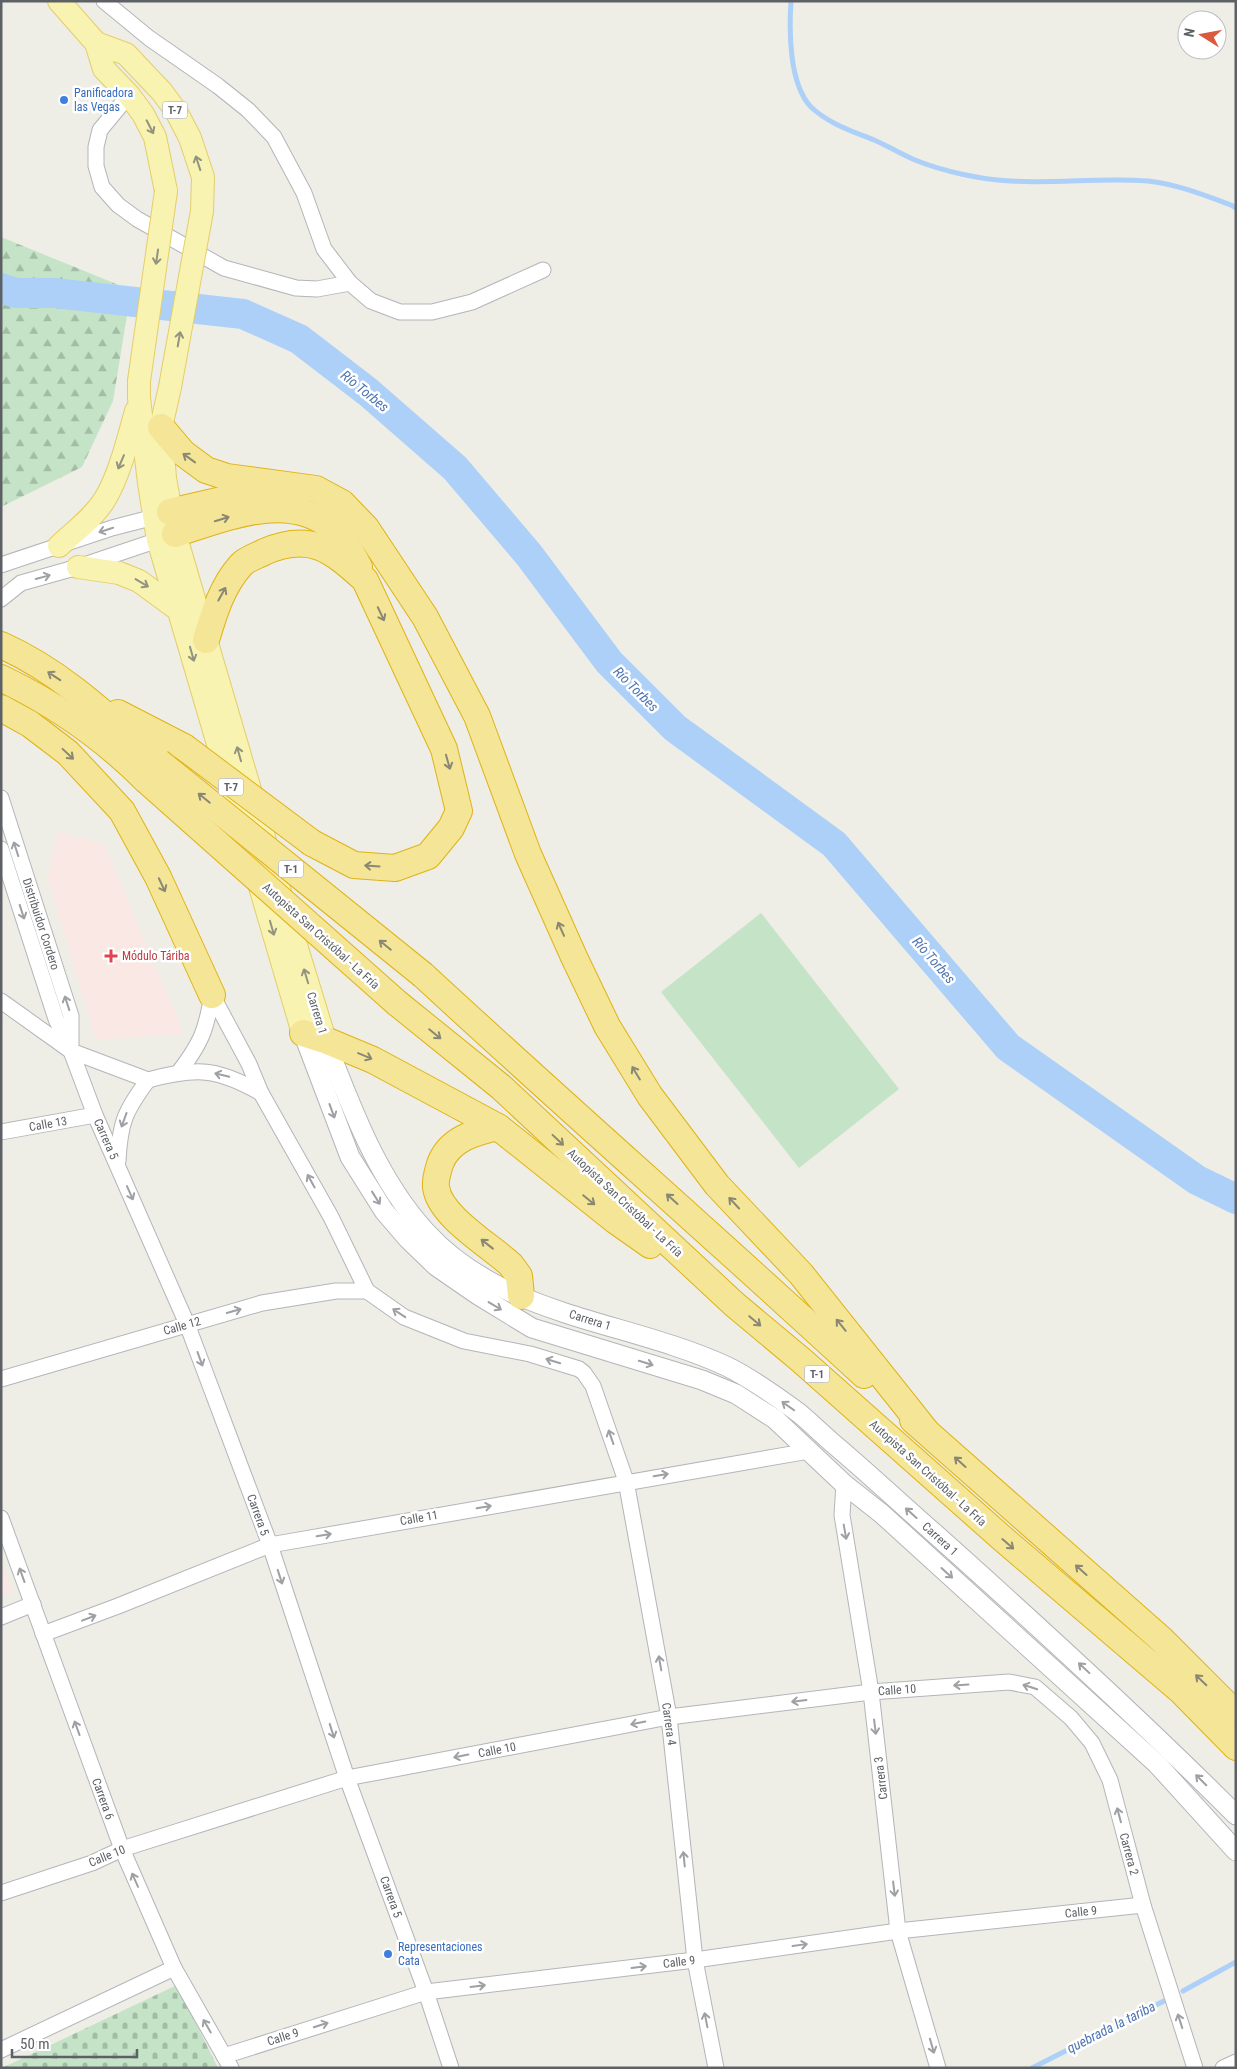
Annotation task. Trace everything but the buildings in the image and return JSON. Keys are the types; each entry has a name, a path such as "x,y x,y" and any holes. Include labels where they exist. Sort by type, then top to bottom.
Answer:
{"highway":[{"path":"161,427 183,453 206,470 227,477 316,489 342,503 371,535 425,617 477,716 528,854 574,957 607,1026 650,1096 717,1184 801,1274 926,1431"},
{"path":"164,526 285,485"},
{"path":"85,696 184,747 312,842 354,865 395,868 428,856 451,828 459,811 444,750 366,580 349,548 336,531 316,518 284,509 244,512 164,526"},
{"path":"206,640 218,600 233,574 243,562 276,547 296,542 317,545 343,560 366,580"},
{"name":"Autopista San Cristóbal - La Fría","path":"9,648 85,696 152,771 397,1003 501,1087 734,1304 801,1360 1003,1539 1180,1690 1236,1747"},
{"name":"Autopista San Cristóbal - La Fría","path":"4,679 47,702 120,754 152,771 423,975 532,1076 658,1187 926,1431 1161,1639 1236,1714"},
{"path":"1,708 30,724 68,752 122,811 158,877 212,995"},
{"path":"314,1036 373,1060 498,1127 616,1221 734,1304"},
{"path":"498,1127 461,1138 442,1160 437,1174 436,1187 440,1199 448,1211 512,1265 519,1276 521,1296"}],"main road":[{"name":"T-7","path":"59,1 96,44 104,69 129,95 143,114 155,137 166,192 139,390 180,611 314,1036"},
{"name":"T-7","path":"96,44 126,54 162,92 176,111 190,138 203,177 202,211 161,427 165,478 164,526"},
{"path":"59,546 84,523 105,499 125,451 139,390"},
{"name":"Carrera 1","path":"164,526 206,640 314,1036"},
{"path":"78,567 118,573 139,581 180,611"}],"street":[{"path":"104,1 149,38 218,86 248,110 274,137 304,192 324,249 350,283 371,301 400,312 432,312 472,302 543,270"},
{"path":"129,95 100,130 96,146 96,166 102,187 118,205 137,219 224,268 296,288 317,289 350,283"},
{"path":"1,565 112,528 164,526"},
{"path":"1,600 20,583 78,567 164,526"},
{"name":"Distribuidor Cordero","path":"1,798 71,1016 71,1051"},
{"name":"Carrera 5","path":"1,849 56,1018 71,1051 95,1115 187,1324 270,1545 347,1778 426,1992 451,2068"},
{"path":"179,1072 196,1049 207,1023 212,995"},
{"path":"212,995 249,1064 261,1093 331,1217 367,1291"},
{"path":"1,1001 71,1051 148,1080 179,1072 208,1072 236,1079 261,1093"},
{"name":"Carrera 1","path":"314,1036 362,1134 404,1206 426,1232 450,1254 481,1277 521,1296 559,1311 642,1336 727,1366 799,1414 856,1462 1088,1672 1236,1815"},
{"name":"Carrera 1","path":"314,1036 350,1157 384,1210 408,1239 436,1266 478,1295 532,1328 702,1380 736,1394 775,1419 844,1484 882,1514 1157,1764 1236,1851"},
{"path":"118,1166 119,1134 130,1105 148,1080"},
{"name":"Calle 13","path":"1,1132 95,1115"},
{"name":"Calle 12","path":"1,1379 262,1303 336,1291 367,1291"},
{"name":"Carrera 4","path":"367,1291 404,1317 464,1341 530,1354 579,1369 593,1386 626,1481 669,1717 694,1960 716,2068"},
{"name":"Calle 11","path":"43,1634 270,1545 809,1450"},
{"name":"Carrera 3","path":"844,1484 842,1515 871,1692 898,1931 938,2068"},
{"name":"Carrera 6","path":"1,1518 122,1849 174,1968 228,2062"},
{"path":"1,1617 33,1604"},
{"name":"Calle 10","path":"1,1893 92,1863 122,1849 347,1778 669,1717 871,1692 1009,1682"},
{"name":"Carrera 2","path":"1009,1682 1035,1687 1071,1718 1092,1744 1110,1780 1143,1905 1195,2068"},
{"name":"Calle 9","path":"228,2062 426,1992 694,1960 898,1931 1143,1905"},
{"path":"1,2050 174,1968"},
{"path":"1223,2068 1236,2062"}],"shaded area":[{"name":"Módulo Táriba","path":"58,832 104,843 184,1034 96,1040 47,878"},
{"path":"1,1562 13,1592 1,1597"}],"green space":[{"path":"1,237 131,290 113,401 82,467 1,507"},
{"path":"761,913 899,1089 799,1168 661,992"},
{"path":"177,1985 218,2068 2,2068"}],"waterway":[{"path":"791,1 792,57 798,85 811,107 825,118 841,126 915,160 962,174 988,179 1028,182 1148,181 1190,190 1236,208"},
{"name":"Río Torbes","path":"1,288 16,293 54,293 243,314 299,339 368,392 455,468 529,555 609,662 675,728 834,844 1008,1047 1197,1180 1236,1199"},
{"name":"quebrada la tariba","path":"1183,1991 1236,1962"},
{"name":"quebrada la tariba","path":"1032,2068 1164,2001"}],"place":[{"name":"Panificadora las Vegas","path":"64,100"},
{"name":"Módulo Táriba","path":"111,956"},
{"name":"Representaciones Cata","path":"388,1954"}]}
